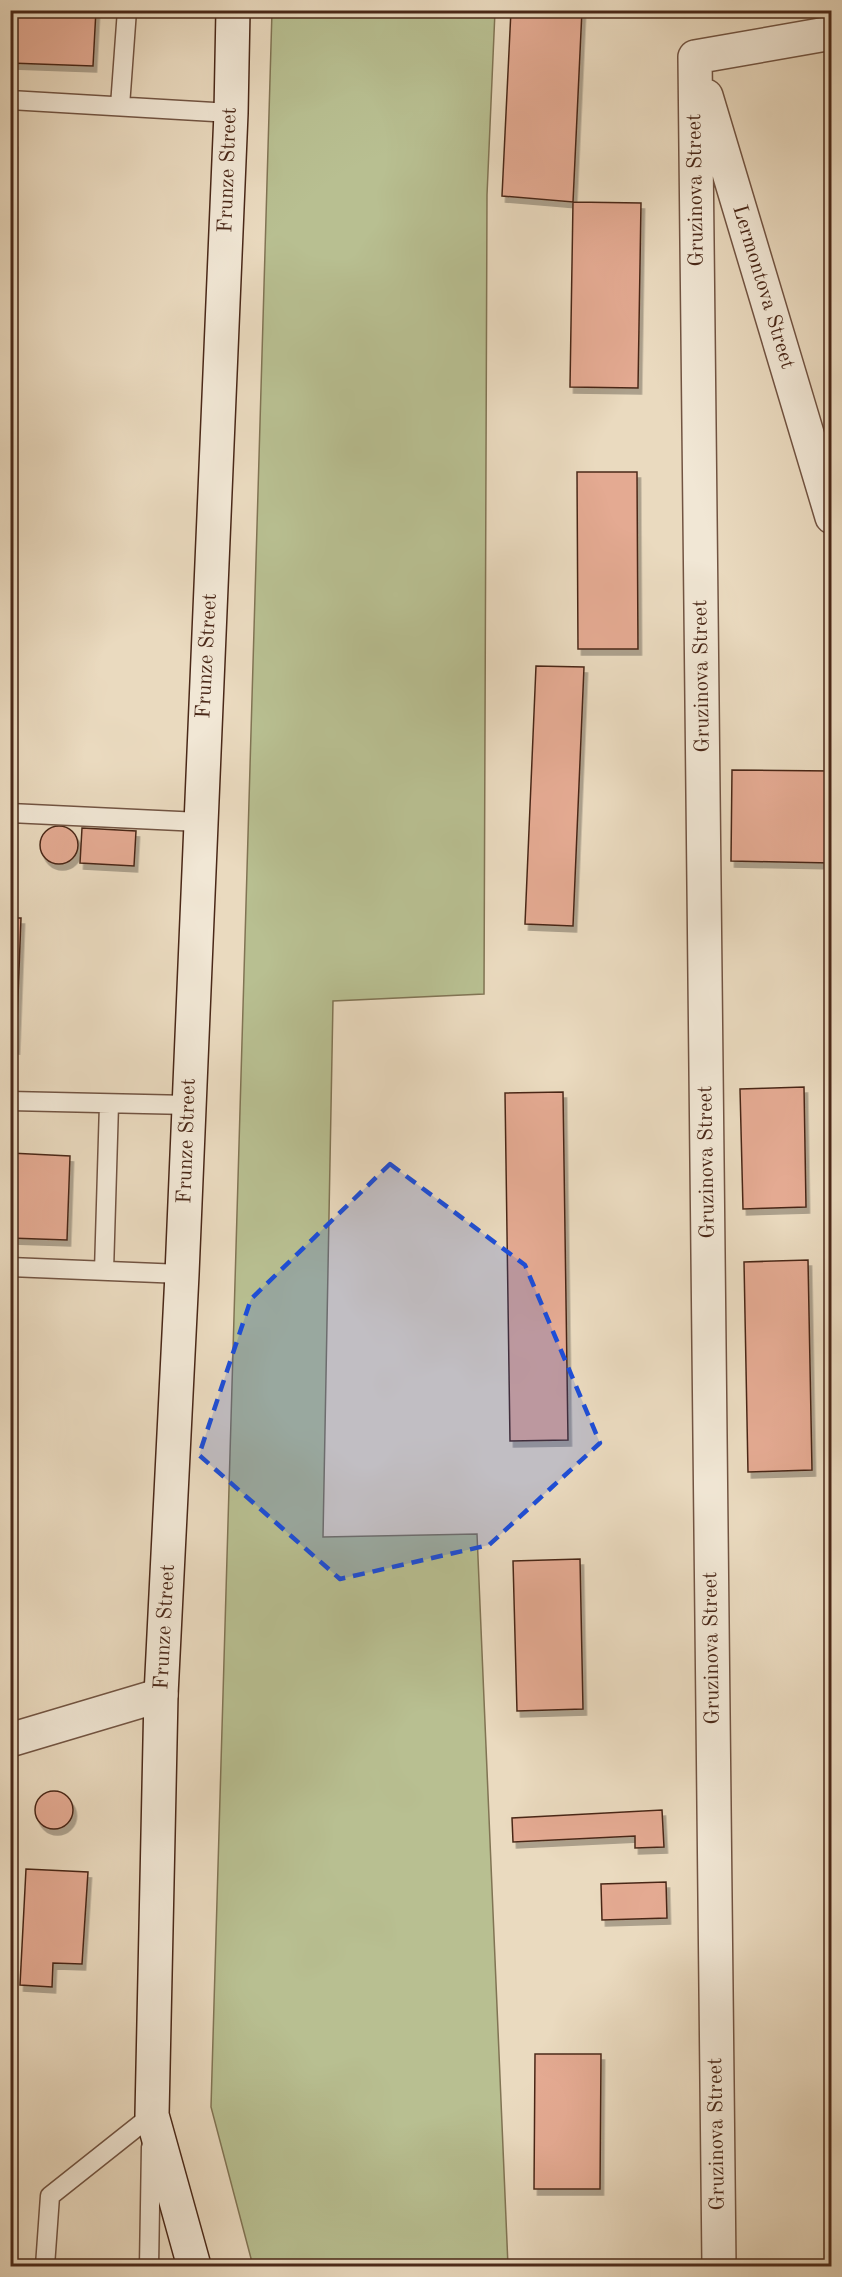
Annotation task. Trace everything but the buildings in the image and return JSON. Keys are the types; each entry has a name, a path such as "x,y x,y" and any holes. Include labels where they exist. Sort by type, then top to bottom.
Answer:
{"street":[{"name":"Frunze Street","path":"194,2266 152,2115 161,1695 182,1274 231,113 233,10"},
{"path":"695,57 831,33"},
{"name":"Lermontova Street","path":"695,57 831,517"},
{"name":"Gruzinova Street","path":"695,57 719,2266"},
{"path":"10,1740 161,1695"}],"lane":[{"path":"120,106 128,10"},
{"path":"10,99 231,113"},
{"path":"10,813 200,822"},
{"path":"10,1101 189,1105"},
{"path":"105,1271 109,1104"},
{"path":"10,1267 182,1274"},
{"path":"45,2266 50,2196 152,2115"},
{"path":"148,2266 152,2115"}],"highlighted area":[{"path":"390,1164 525,1265 600,1443 489,1545 340,1579 199,1455 251,1299"}],"green space":[{"path":"272,11 495,11 487,195 484,994 333,1001 323,1537 477,1534 508,2266 253,2266 211,2107"}]}
